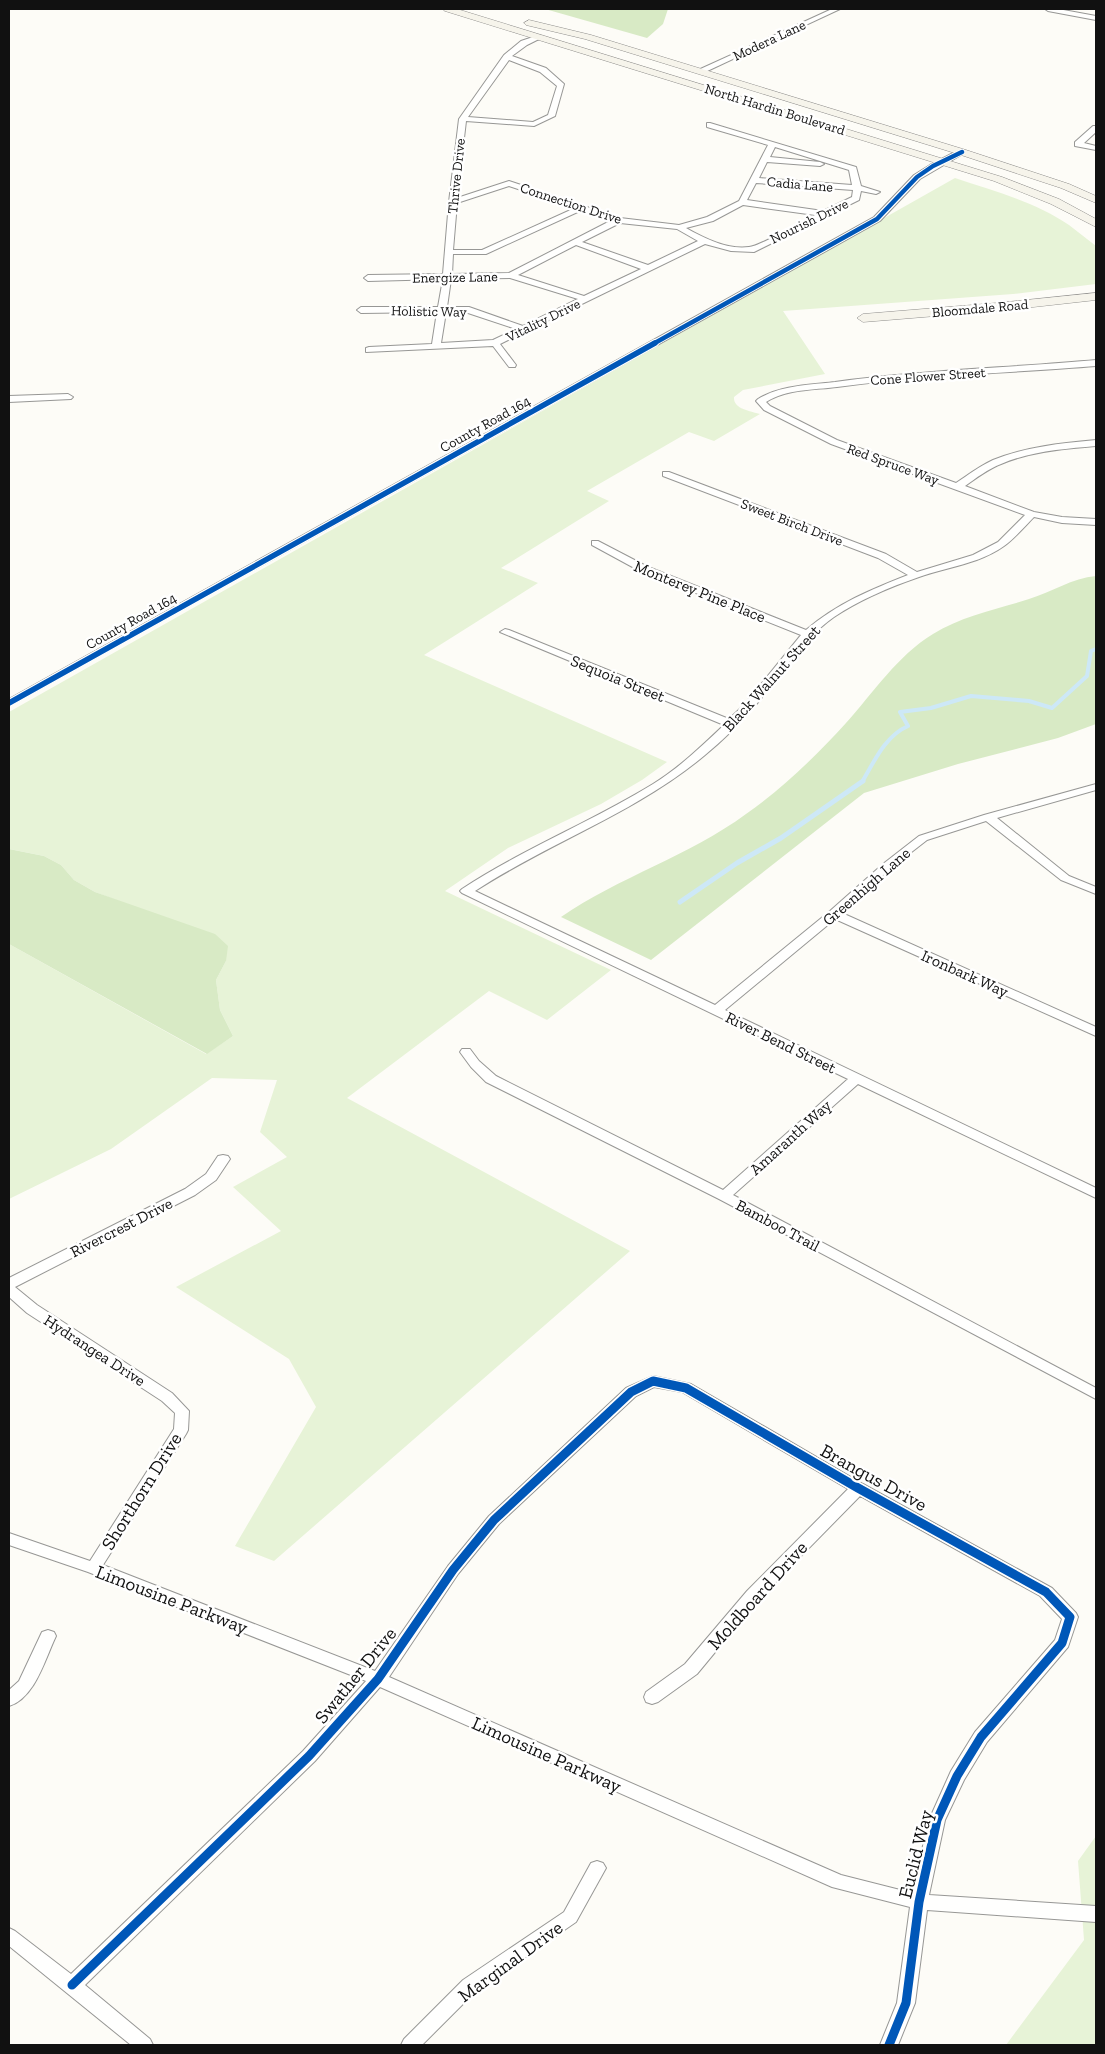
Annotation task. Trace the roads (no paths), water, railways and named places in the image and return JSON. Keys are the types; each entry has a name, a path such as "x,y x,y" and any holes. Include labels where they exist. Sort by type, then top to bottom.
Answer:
{"street":[{"name":"North Hardin Boulevard","path":"448,9 1032,190 1072,209 1096,224"},
{"name":"North Hardin Boulevard","path":"464,9 588,37 962,152 1057,183 1096,200"},
{"name":"Modera Lane","path":"700,72 837,9"},
{"path":"1048,9 1096,18"},
{"name":"Thrive Drive","path":"436,346 447,278 453,202 463,119 507,57 524,43 539,37"},
{"path":"463,119 534,124 551,116 561,86 543,70 507,57"},
{"path":"680,80 700,72"},
{"name":"Nourish Drive","path":"679,227 704,241 731,249 751,250 856,198 857,188 853,169 710,125"},
{"path":"1096,128 1078,144 1096,148"},
{"path":"773,144 742,202 825,214"},
{"name":"County Road 164","path":"9,703 877,219 890,209 908,186 919,176 962,152"},
{"path":"765,159 819,164 832,162"},
{"name":"Cadia Lane","path":"754,180 857,188 876,192"},
{"name":"Connection Drive","path":"453,202 509,183 619,220 679,227 710,219 742,202"},
{"path":"449,252 483,252 583,207"},
{"name":"Energize Lane","path":"368,278 447,278 511,275 619,220"},
{"name":"Vitality Drive","path":"369,350 495,343 704,241"},
{"path":"576,243 647,268"},
{"path":"511,275 586,299"},
{"name":"Bloomdale Road","path":"863,318 997,307 1096,296"},
{"name":"Holistic Way","path":"361,310 466,309 524,329"},
{"path":"495,343 512,365"},
{"name":"Cone Flower Street","path":"761,401 767,397 784,393 850,382 1096,363"},
{"path":"9,399 68,397"},
{"name":"Red Spruce Way","path":"761,401 763,405 775,412 834,442 957,487 1032,514 1062,520 1096,522"},
{"path":"957,487 995,463 1021,454 1050,448 1096,443"},
{"name":"Sweet Birch Drive","path":"666,474 882,556 916,575"},
{"name":"Black Walnut Street","path":"466,891 503,867 606,816 659,785 702,752 731,724 749,706 807,634 830,615 860,598 916,575 977,557 1001,544 1032,514"},
{"name":"Monterey Pine Place","path":"595,543 642,568 807,634"},
{"name":"Sequoia Street","path":"505,632 731,724"},
{"name":"Greenhigh Lane","path":"716,1011 834,914 886,866 924,838 988,817 1096,787"},
{"path":"988,817 1066,878 1096,891"},
{"name":"River Bend Street","path":"466,891 1096,1193"},
{"name":"Ironbark Way","path":"834,914 1096,1032"},
{"name":"Bamboo Trail","path":"466,1052 475,1064 491,1079 724,1196 1096,1394"},
{"name":"Amaranth Way","path":"724,1196 856,1078"},
{"name":"Rivercrest Drive","path":"9,1284 190,1192 211,1177 223,1159"},
{"name":"Hydrangea Drive","path":"9,1290 32,1309 167,1397 182,1411"},
{"name":"Brangus Drive","path":"653,1381 686,1388 858,1488 1046,1592 1070,1617"},
{"name":"Swather Drive","path":"72,1985 310,1756 378,1679 453,1570 494,1520 631,1392 653,1381"},
{"name":"Shorthorn Drive","path":"93,1568 181,1430 182,1411"},
{"name":"Moldboard Drive","path":"652,1698 691,1669 753,1595 858,1488"},
{"name":"Limousine Parkway","path":"9,1539 93,1568 378,1679 838,1882 919,1902 1096,1914"},
{"name":"Euclid Way","path":"888,2045 906,2003 919,1902 937,1820 957,1776 982,1737 1062,1643 1070,1617"},
{"path":"9,1699 25,1685 48,1636"},
{"name":"Marginal Drive","path":"410,2045 469,1986 570,1917 597,1868"},
{"path":"9,1936 144,2045"}],"waterway":[{"path":"862,781 887,743 900,730 908,726 900,712 931,708 971,696 1029,701 1052,708 1087,676 1091,651 1096,649"},
{"path":"680,902 737,863 781,838 862,781"}]}
